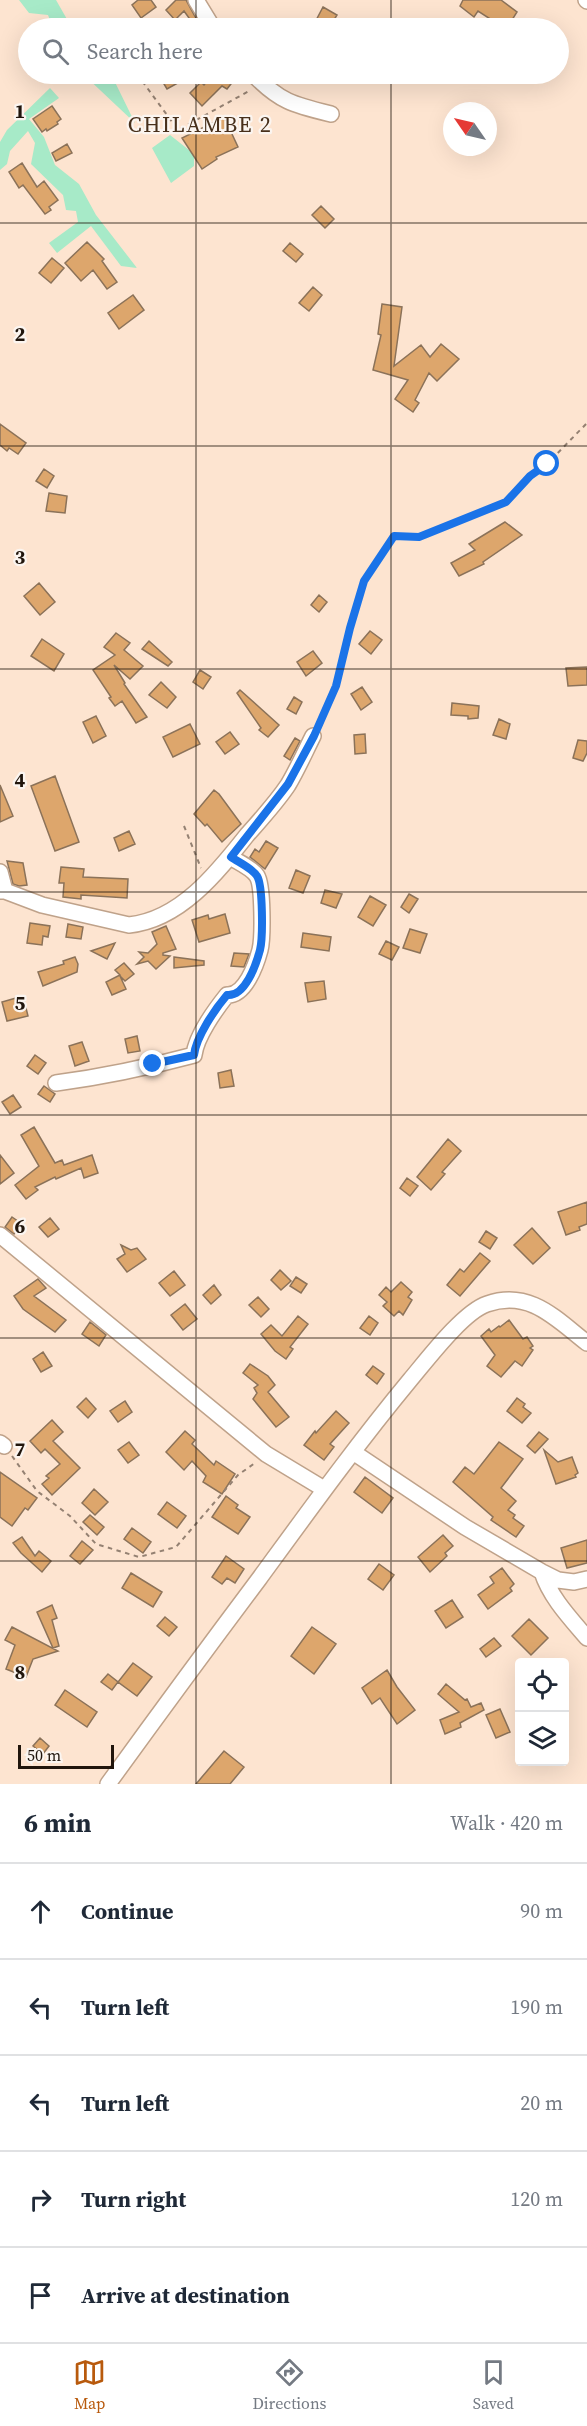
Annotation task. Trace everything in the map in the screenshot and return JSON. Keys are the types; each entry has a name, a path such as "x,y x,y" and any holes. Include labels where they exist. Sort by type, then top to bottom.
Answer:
{"street":[{"path":"196,0 207,18"},
{"path":"263,84 276,96 290,104 331,114"},
{"path":"0,872 2,891 42,905 129,925 142,924 157,918 181,904 231,857 288,784 314,736"},
{"path":"56,1083 128,1072 194,1055 195,1044 219,1005 227,995 233,996 245,985 260,949 259,881 257,875 231,857"},
{"path":"0,1235 266,1454 324,1489"},
{"path":"108,1784 324,1489 438,1347 472,1313 486,1305 503,1300 523,1301 540,1306 587,1343"},
{"path":"353,1452 465,1527 542,1572 558,1580 574,1582 587,1579"},
{"path":"542,1572 546,1585 587,1638"}],"path":[{"path":"144,84 178,130 248,84"},
{"path":"314,736 336,686 364,581 394,536 419,537 506,502 530,476 547,464 587,423"},
{"path":"184,826 206,882"},
{"path":"2,1445 37,1491 70,1516 96,1544 140,1557 176,1547 238,1475 266,1454"}],"green space":[{"path":"19,0 56,0 66,18 49,18 48,15 29,13"},
{"path":"94,84 116,84 135,123"},
{"path":"50,88 59,98 29,119 44,137 55,165 79,184 96,215 137,268 121,266 91,226 57,253 49,243 78,222 76,211 66,210 63,195 31,164 35,143 28,131 10,151 7,164 0,170 0,142 7,130"},
{"path":"170,135 194,154 194,166 171,183 152,148"}],"building":[{"path":"138,0 151,0 156,7 141,18 132,5"},
{"path":"176,0 186,0 196,18 189,18 184,11 177,18 173,18 166,10"},
{"path":"463,0 501,0 517,12 513,18 489,18 478,11 474,17 460,6"},
{"path":"323,7 337,15 335,18 317,18"},
{"path":"164,84 176,84 167,89"},
{"path":"199,84 231,84 227,89 222,86 202,106 190,93"},
{"path":"52,106 61,119 57,122 58,124 42,132 33,119"},
{"path":"224,117 238,147 216,157 217,159 202,169 182,138"},
{"path":"67,144 72,153 56,161 52,153"},
{"path":"22,163 37,187 44,181 58,200 49,207 51,210 45,214 23,185 19,188 9,172"},
{"path":"321,206 334,219 325,228 312,215"},
{"path":"87,242 104,259 102,261 117,282 107,289 93,270 81,281 65,263"},
{"path":"290,243 303,254 296,262 283,251"},
{"path":"52,258 64,268 51,283 39,273"},
{"path":"313,287 322,295 309,311 299,303"},
{"path":"133,295 144,310 119,329 108,313"},
{"path":"382,304 402,307 394,366 421,345 430,357 441,344 459,359 437,381 429,373 415,400 419,403 413,412 395,399 408,380 373,370 381,335 378,334"},
{"path":"0,424 26,443 18,454 9,448 7,451 0,445"},
{"path":"44,469 54,476 47,488 36,481"},
{"path":"49,493 67,496 65,513 46,511"},
{"path":"505,522 522,535 483,562 484,564 459,576 451,563 475,550 469,544"},
{"path":"39,583 55,602 40,615 24,596"},
{"path":"319,595 327,602 319,612 311,605"},
{"path":"370,631 382,640 371,654 359,644"},
{"path":"116,633 130,643 124,650 143,666 130,679 114,665 147,717 136,723 122,701 115,706 93,670 115,655 104,647"},
{"path":"42,639 64,654 54,671 31,656"},
{"path":"149,641 172,662 168,666 142,649"},
{"path":"313,651 322,663 306,676 297,662"},
{"path":"587,667 587,685 568,686 566,668"},
{"path":"200,670 211,677 203,689 193,682"},
{"path":"161,682 176,697 167,708 149,695"},
{"path":"362,687 372,702 361,710 351,694"},
{"path":"240,690 279,725 268,737 259,730 261,728 237,693"},
{"path":"294,697 302,702 296,714 287,709"},
{"path":"452,703 479,706 478,718 468,719 468,716 451,715"},
{"path":"96,716 106,736 93,743 83,722"},
{"path":"499,719 510,724 506,739 493,735"},
{"path":"190,724 200,744 173,757 163,737"},
{"path":"230,732 239,744 225,754 216,742"},
{"path":"365,734 366,753 355,754 354,735"},
{"path":"295,738 300,741 290,760 284,756"},
{"path":"578,740 587,741 587,753 583,761 573,758"},
{"path":"55,776 79,842 55,851 31,786"},
{"path":"0,785 13,816 0,822"},
{"path":"214,790 241,824 222,842 207,824 205,826 194,814"},
{"path":"129,831 135,844 119,851 114,838"},
{"path":"266,841 278,848 265,869 250,857 255,849 259,852"},
{"path":"7,861 23,863 27,885 13,884"},
{"path":"61,867 84,869 83,877 128,879 127,898 81,895 81,899 63,897 64,883 59,883"},
{"path":"296,870 310,876 303,893 289,888"},
{"path":"325,890 342,894 336,908 321,903"},
{"path":"409,894 418,899 409,913 401,907"},
{"path":"370,896 386,905 373,926 358,917"},
{"path":"225,914 230,933 199,942 192,920 208,915 209,919"},
{"path":"30,923 50,926 48,937 43,936 42,945 27,943"},
{"path":"68,924 83,927 81,939 66,937"},
{"path":"166,926 176,949 163,953 163,955 170,956 156,969 148,961 137,964 144,957 139,952 148,953 157,944 152,932"},
{"path":"410,929 427,934 420,953 403,948"},
{"path":"303,933 331,937 329,951 301,947"},
{"path":"386,941 399,947 392,960 379,954"},
{"path":"115,943 107,959 91,951"},
{"path":"234,953 249,954 244,967 231,966"},
{"path":"75,957 78,964 77,972 43,986 38,972 64,964 63,961"},
{"path":"174,957 204,961 204,965 174,968"},
{"path":"124,963 134,974 125,981 120,976 126,989 112,995 106,982 120,975 115,970"},
{"path":"324,981 326,999 308,1002 305,983"},
{"path":"23,996 28,1016 7,1021 2,1002"},
{"path":"137,1036 140,1051 128,1053 125,1039"},
{"path":"82,1042 89,1061 75,1066 69,1046"},
{"path":"35,1055 46,1063 38,1074 27,1066"},
{"path":"231,1070 234,1086 220,1088 218,1073"},
{"path":"44,1086 55,1094 50,1102 38,1094"},
{"path":"13,1095 21,1107 10,1114 2,1102"},
{"path":"34,1127 55,1163 62,1160 64,1165 92,1155 98,1173 84,1178 81,1168 56,1179 55,1177 35,1187 38,1190 26,1199 15,1185 39,1166 21,1135"},
{"path":"448,1139 461,1151 442,1172 445,1174 431,1190 417,1177"},
{"path":"0,1155 14,1173 0,1184"},
{"path":"407,1178 418,1186 410,1196 400,1188"},
{"path":"587,1202 587,1224 579,1227 580,1230 566,1235 558,1212"},
{"path":"12,1217 22,1224 14,1234 5,1227"},
{"path":"50,1218 59,1229 48,1237 39,1227"},
{"path":"532,1228 550,1248 533,1264 514,1245"},
{"path":"486,1231 497,1238 490,1249 479,1242"},
{"path":"121,1245 131,1250 137,1248 146,1259 127,1272 117,1259 125,1254"},
{"path":"480,1253 490,1261 460,1296 447,1285 460,1269 464,1272"},
{"path":"280,1270 291,1281 281,1290 271,1280"},
{"path":"174,1271 185,1285 170,1296 159,1283"},
{"path":"296,1277 307,1284 301,1293 290,1286"},
{"path":"38,1279 46,1288 34,1296 66,1320 55,1332 23,1309 14,1296"},
{"path":"401,1282 412,1292 408,1297 412,1300 403,1315 399,1311 394,1316 383,1306 387,1302 379,1295 386,1287 391,1292"},
{"path":"214,1285 221,1295 211,1304 203,1295"},
{"path":"258,1297 269,1309 261,1317 249,1305"},
{"path":"185,1304 197,1319 183,1330 171,1315"},
{"path":"298,1316 308,1324 290,1347 293,1349 286,1359 275,1351 261,1334 271,1325 282,1336"},
{"path":"369,1316 378,1323 370,1335 360,1328"},
{"path":"509,1320 523,1339 527,1337 533,1346 530,1348 533,1350 522,1366 515,1361 501,1377 487,1366 495,1355 481,1336 489,1329 491,1332"},
{"path":"90,1322 106,1335 99,1346 82,1334"},
{"path":"43,1352 52,1366 41,1372 33,1359"},
{"path":"250,1364 268,1376 275,1385 268,1392 289,1417 276,1427 253,1399 257,1393 254,1388 258,1385 243,1373"},
{"path":"373,1366 384,1374 377,1384 366,1375"},
{"path":"86,1398 96,1409 88,1418 77,1407"},
{"path":"517,1398 531,1413 522,1423 507,1411"},
{"path":"125,1401 132,1412 118,1422 110,1411"},
{"path":"336,1411 349,1423 330,1444 334,1447 324,1460 304,1445"},
{"path":"52,1420 63,1432 53,1441 80,1468 52,1495 42,1484 49,1478 46,1476 60,1464 45,1449 41,1453 30,1441"},
{"path":"185,1431 195,1440 192,1444 214,1465 216,1461 235,1474 222,1494 203,1482 206,1476 192,1461 184,1470 166,1452"},
{"path":"539,1432 548,1439 535,1453 527,1446"},
{"path":"129,1442 139,1455 128,1463 118,1450"},
{"path":"499,1442 523,1459 501,1488 516,1501 508,1510 515,1515 513,1518 524,1526 516,1537 491,1520 493,1517 453,1482 465,1467 474,1474"},
{"path":"544,1450 558,1462 572,1457 578,1473 576,1477 556,1484"},
{"path":"0,1472 37,1498 28,1510 25,1508 12,1526 0,1517"},
{"path":"365,1477 393,1498 382,1513 354,1492"},
{"path":"94,1489 108,1502 95,1515 82,1503"},
{"path":"226,1496 238,1505 236,1508 250,1517 238,1534 212,1517"},
{"path":"167,1502 186,1516 177,1528 158,1514"},
{"path":"90,1515 104,1527 97,1535 83,1522"},
{"path":"132,1528 151,1542 143,1553 124,1539"},
{"path":"443,1535 453,1546 445,1553 447,1556 430,1572 418,1557"},
{"path":"22,1537 35,1556 39,1551 51,1561 42,1572 13,1543"},
{"path":"587,1540 587,1563 567,1568 561,1548"},
{"path":"82,1541 93,1550 80,1564 70,1556"},
{"path":"226,1556 244,1569 235,1583 227,1578 222,1584 212,1577"},
{"path":"379,1564 394,1575 383,1590 368,1579"},
{"path":"502,1568 514,1584 510,1588 512,1591 488,1609 478,1595 494,1583 490,1577"},
{"path":"131,1573 162,1592 153,1607 122,1588"},
{"path":"452,1600 463,1617 446,1628 435,1611"},
{"path":"52,1605 57,1618 52,1620 59,1646 53,1648 37,1612"},
{"path":"165,1617 177,1627 169,1636 157,1626"},
{"path":"529,1619 548,1638 531,1655 512,1636"},
{"path":"12,1627 58,1651 33,1659 26,1677 6,1669 15,1645 5,1640"},
{"path":"312,1627 336,1644 314,1674 291,1656"},
{"path":"494,1638 501,1646 486,1657 480,1649"},
{"path":"133,1663 152,1677 137,1696 118,1682"},
{"path":"387,1670 415,1710 397,1724 380,1698 372,1704 362,1688"},
{"path":"108,1674 118,1682 112,1690 101,1682"},
{"path":"446,1684 465,1700 467,1699 471,1707 481,1703 484,1710 460,1723 461,1727 445,1734 440,1720 459,1712 438,1694"},
{"path":"65,1690 97,1712 87,1727 55,1705"},
{"path":"500,1709 510,1732 496,1738 486,1715"},
{"path":"40,1738 49,1746 43,1754 33,1746"},
{"path":"224,1751 244,1767 230,1784 196,1784"}],"district":[{"name":"CHILAMBE 2","path":"200,124"}],"route":[{"path":"153,1064 194,1055 195,1044 219,1005 227,995 233,996 241,990 248,979 260,949 261,887 257,875 231,857 288,784 314,736 336,686 364,581 394,536 419,537 506,502 530,476 547,464"}]}
